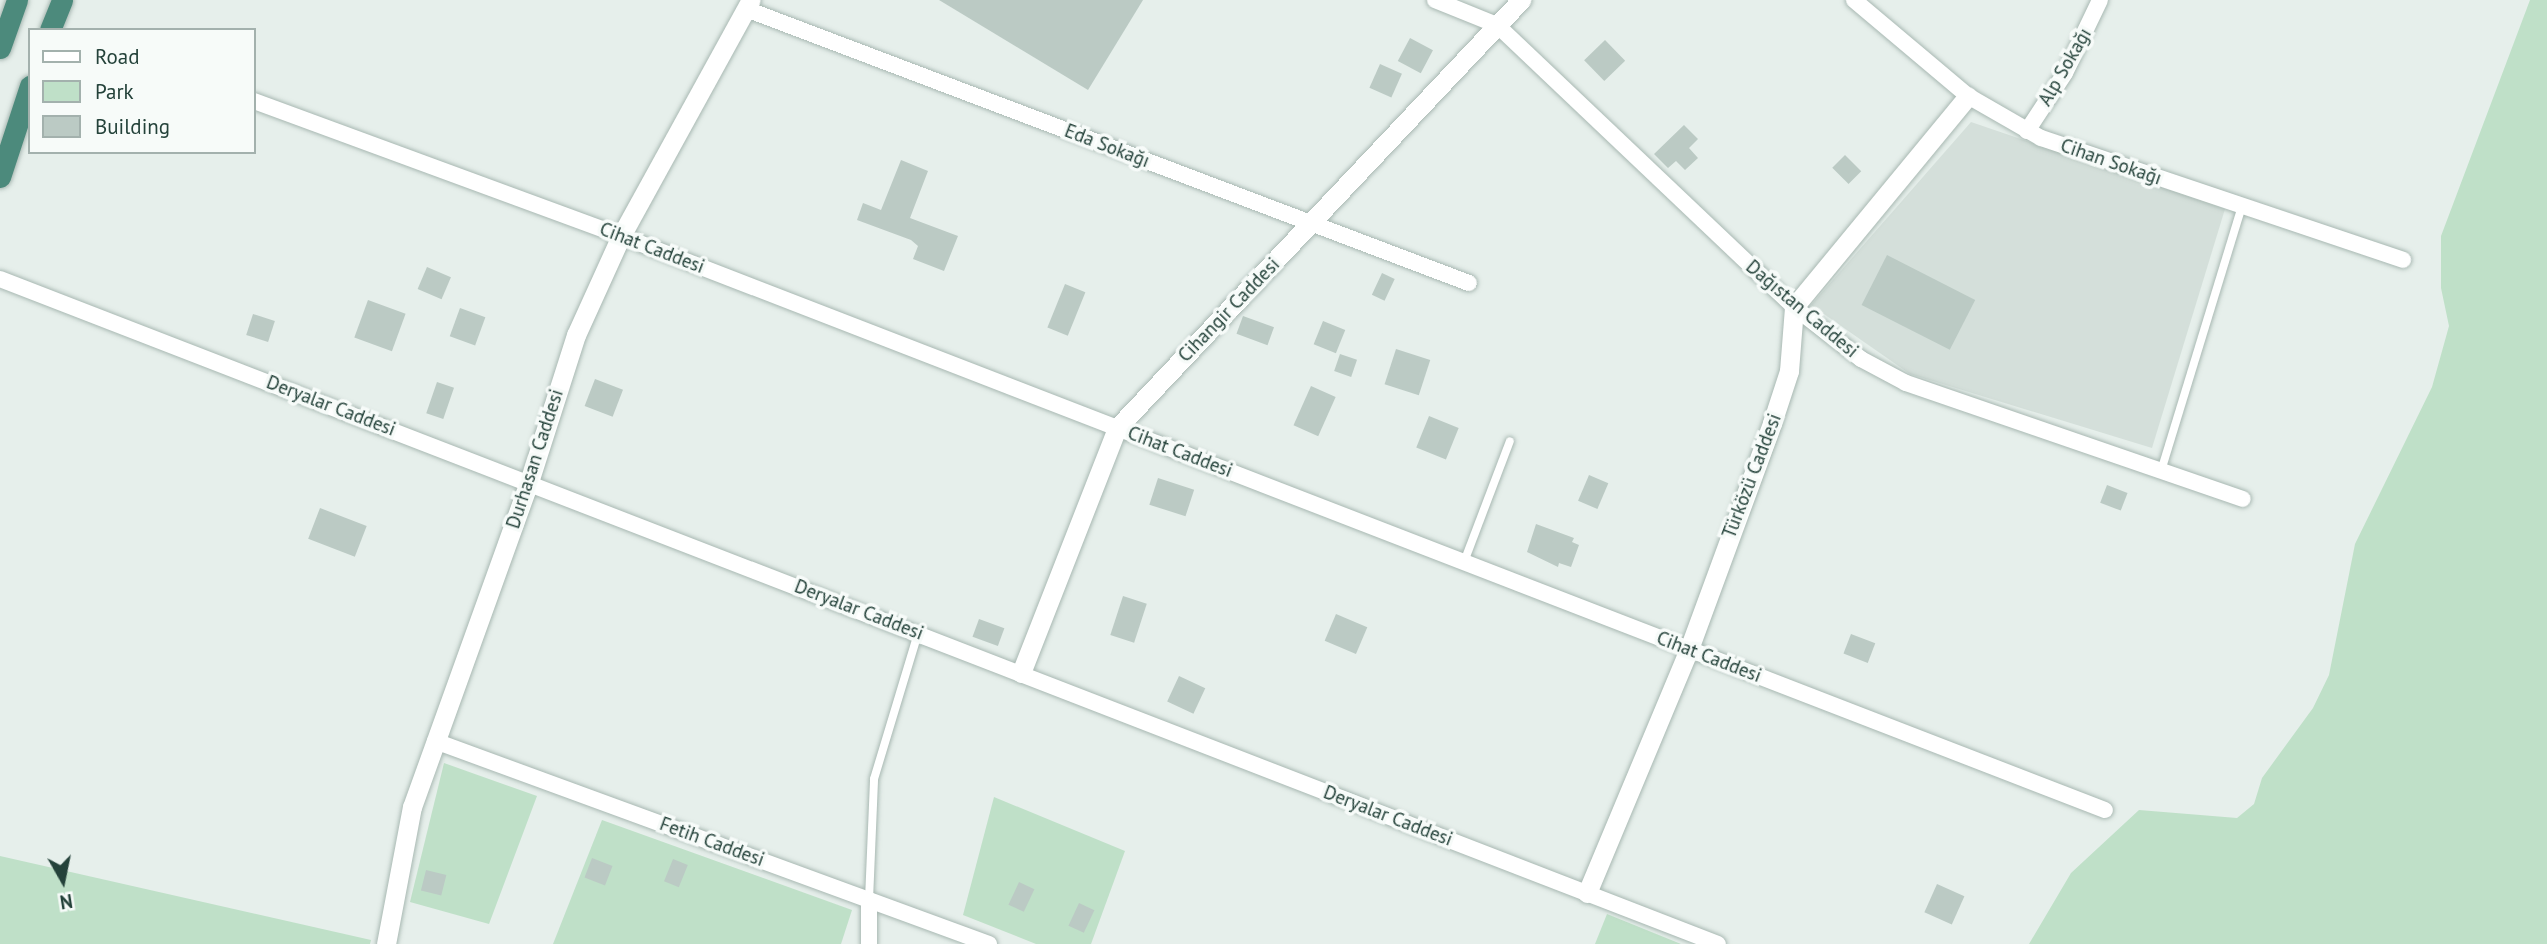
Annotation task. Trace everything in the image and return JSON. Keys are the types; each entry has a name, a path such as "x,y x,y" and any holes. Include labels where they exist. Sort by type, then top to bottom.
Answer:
{"highway":[{"path":"0,48 17,0"},
{"path":"51,28 62,0"},
{"path":"0,177 28,92"}],"street":[{"name":"Dağıstan Caddesi","path":"1435,0 1497,25 1794,307 1838,343 1906,383 2243,499"},
{"name":"Cihangir Caddesi","path":"1021,673 1117,428 1521,0"},
{"name":"Cihan Sokağı","path":"1854,0 1968,96 2027,131 2403,260"},
{"name":"Alp Sokağı","path":"2027,131 2065,73 2100,0"},
{"name":"Eda Sokağı","path":"748,5 1469,283"},
{"name":"Durhasan Caddesi","path":"386,944 398,861 435,741 529,482 576,335 621,236 748,5"},
{"path":"1794,307 1968,96"},
{"name":"Cihat Caddesi","path":"256,102 621,236 2105,810"},
{"name":"Deryalar Caddesi","path":"0,279 1718,944"},
{"name":"Türközü Caddesi","path":"1587,893 1689,649 1781,398 1794,342 1794,307"},
{"name":"Fetih Caddesi","path":"435,741 989,944"},
{"path":"869,900 869,944"}],"lane":[{"path":"2161,471 2242,206"},
{"path":"1464,562 1510,441"},
{"path":"869,900 874,779 918,633"}],"shaded area":[{"path":"1971,122 2225,209 2152,448 1910,374 1811,305"}],"green space":[{"path":"2530,0 2547,0 2547,944 2029,944 2071,873 2139,810 2237,818 2254,804 2262,778 2313,708 2329,675 2355,544 2432,387 2449,326 2441,288 2441,236"},
{"path":"444,763 537,796 489,924 410,902"},
{"path":"994,797 1125,851 1091,944 1036,944 963,915"},
{"path":"602,820 852,910 841,944 553,944"},
{"path":"0,856 371,940 370,944 0,944"},
{"path":"1607,914 1681,944 1595,944"}],"building":[{"path":"939,0 1143,0 1088,90"},
{"path":"1410,38 1433,50 1421,73 1398,61"},
{"path":"1605,40 1625,61 1604,81 1584,60"},
{"path":"1380,64 1402,74 1391,98 1369,88"},
{"path":"1684,125 1698,139 1689,148 1698,158 1685,170 1676,161 1668,168 1654,154"},
{"path":"1845,155 1861,171 1849,184 1832,168"},
{"path":"901,160 928,171 910,218 958,236 944,271 913,259 918,246 911,240 857,220 863,203 881,210"},
{"path":"1887,255 1975,300 1950,350 1862,305"},
{"path":"427,267 451,277 442,299 418,289"},
{"path":"1382,273 1395,279 1385,301 1372,295"},
{"path":"1065,284 1085,292 1068,336 1047,328"},
{"path":"368,300 406,314 392,351 354,338"},
{"path":"460,308 485,317 475,345 450,336"},
{"path":"253,314 275,321 268,342 246,335"},
{"path":"1243,316 1274,327 1268,345 1237,334"},
{"path":"1323,321 1345,330 1336,353 1314,344"},
{"path":"1396,349 1430,360 1419,395 1385,384"},
{"path":"1340,354 1357,360 1351,377 1334,371"},
{"path":"595,379 623,390 613,417 585,406"},
{"path":"437,382 454,388 443,419 426,413"},
{"path":"1311,386 1336,397 1318,436 1294,425"},
{"path":"1429,416 1459,428 1446,460 1416,448"},
{"path":"1589,475 1608,483 1597,509 1578,501"},
{"path":"1158,478 1194,490 1185,516 1149,505"},
{"path":"2107,485 2128,493 2121,511 2100,503"},
{"path":"320,508 367,526 355,557 308,539"},
{"path":"1536,524 1574,538 1572,542 1579,545 1571,567 1559,563 1558,567 1527,552"},
{"path":"1123,596 1147,604 1134,643 1110,635"},
{"path":"1336,614 1367,627 1356,654 1325,641"},
{"path":"979,619 1004,628 998,646 973,637"},
{"path":"1851,634 1875,643 1868,663 1843,654"},
{"path":"1179,676 1205,688 1193,714 1167,701"},
{"path":"592,858 613,866 605,885 584,878"},
{"path":"673,859 688,865 679,887 664,881"},
{"path":"426,870 446,875 441,895 421,890"},
{"path":"1019,882 1034,889 1024,912 1008,905"},
{"path":"1937,884 1964,896 1952,925 1924,912"},
{"path":"1079,903 1094,910 1084,933 1068,926"}]}
